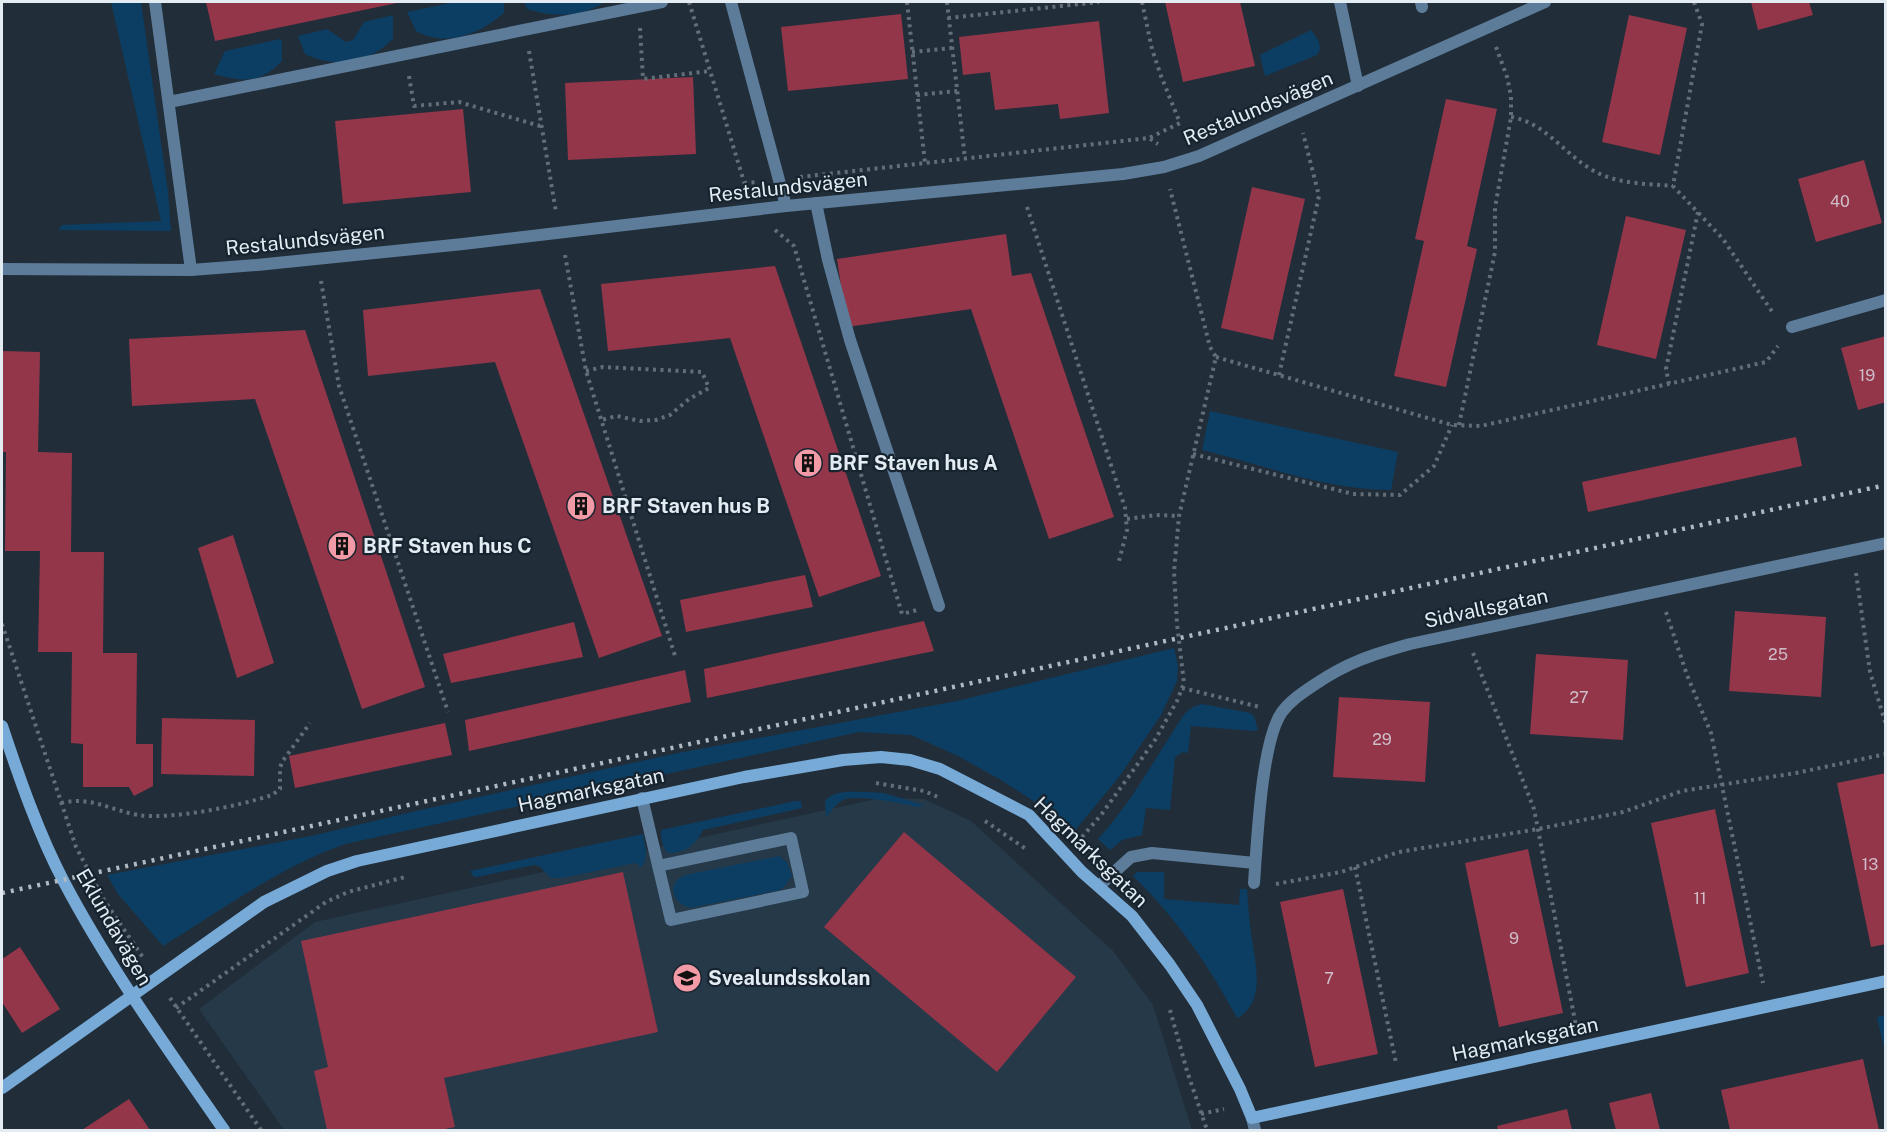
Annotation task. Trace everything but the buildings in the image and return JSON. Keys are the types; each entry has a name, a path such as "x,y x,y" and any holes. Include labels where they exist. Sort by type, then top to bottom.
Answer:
{"street":[{"path":"155,2 191,270"},
{"path":"169,102 662,2"},
{"path":"731,2 786,206"},
{"path":"1340,2 1358,86"},
{"name":"Restalundsvägen","path":"2,269 191,270 317,259 786,206 1124,174 1164,167 1199,156 1545,2"},
{"path":"816,203 828,260 850,340 939,606"},
{"path":"1792,327 1886,300"},
{"name":"Sidvallsgatan","path":"1254,884 1266,766 1273,729 1292,700 1340,668 1363,657 1410,644 1886,543"},
{"name":"Eklundavägen","path":"2,726 24,788 62,880 132,997 224,1131"},
{"name":"Hagmarksgatan","path":"2,1088 264,902 327,871 357,861 744,777 843,760 881,757 910,760 940,769 1029,815 1066,854 1132,916 1197,1005 1240,1089 1254,1124 1401,1086 1886,981"},
{"path":"642,798 658,866 671,920 803,892 791,838 658,866"},
{"path":"1099,886 1131,857 1152,853 1256,863"}],"path":[{"path":"689,2 752,210 794,246 902,614"},
{"path":"907,2 925,163"},
{"path":"946,2 965,159"},
{"path":"1033,2 1034,9"},
{"path":"948,18 1099,2"},
{"path":"744,183 1149,138 1180,123 1155,58 1142,2"},
{"path":"1673,186 1702,24 1694,2"},
{"path":"638,6 643,79 711,71"},
{"path":"1459,425 1495,252 1495,208 1512,117 1512,96 1508,77 1488,28"},
{"path":"525,29 550,189 572,286 586,370 676,659"},
{"path":"912,52 952,48"},
{"path":"406,54 414,106 459,102 540,126"},
{"path":"917,95 957,92"},
{"path":"1279,375 1319,196 1298,113"},
{"path":"1149,138 1158,144 1210,347 1216,357 1452,425 1480,426 1766,362 1792,327 1775,316 1723,239 1673,186 1636,183 1599,174 1586,166 1555,139 1523,119 1512,117"},
{"path":"1019,183 1127,519 1127,530 1119,561"},
{"path":"1669,384 1666,369 1698,212"},
{"path":"317,259 339,386 448,712"},
{"path":"1066,854 1101,815 1155,740 1177,701 1184,683 1174,572 1179,516 1216,357"},
{"path":"586,370 603,367 702,372 709,388 689,399 670,415 656,420 640,421 617,416 601,420"},
{"path":"1193,454 1353,494 1400,495 1434,466 1452,425"},
{"path":"1127,519 1156,515 1179,516"},
{"path":"1852,550 1861,597 1870,672 1886,725"},
{"path":"1659,591 1687,675 1711,733 1768,1006"},
{"path":"2,624 76,847 104,900 261,1131"},
{"path":"1465,632 1534,808 1581,1047"},
{"path":"1182,688 1282,712"},
{"path":"61,803 76,800 98,803 137,815 157,816 182,814 272,795 280,789 282,762 310,723"},
{"path":"1254,884 1280,884 1341,872 1399,852 1623,812 1682,791 1796,773 1886,754"},
{"path":"1354,867 1401,1086"}],"shaded area":[{"path":"111,2 141,2 168,192 171,231 58,230 62,225 161,221"},
{"path":"455,2 504,2 504,13 473,32 451,38 439,38 416,31 407,12"},
{"path":"524,2 604,2 586,11 556,15 527,9"},
{"path":"393,15 393,39 373,54 352,61 328,61 305,54 298,36 327,29 346,42 353,40 364,22"},
{"path":"1311,30 1320,45 1317,55 1265,76 1260,55"},
{"path":"280,39 282,41 282,61 266,74 251,79 234,79 214,74 225,51"},
{"path":"1210,411 1398,452 1391,490 1343,486 1295,476 1202,450"},
{"path":"1174,648 1178,666 1177,681 1161,715 1119,777 1072,834 1041,806 958,756 911,735 859,732 345,844 274,877 163,946 118,894 107,875 311,836 673,754 957,701"},
{"path":"1202,704 1250,713 1254,716 1258,730 1191,726 1188,753 1183,752 1175,757 1170,810 1146,808 1142,835 1122,840 1110,850 1098,839 1133,794 1185,713"},
{"path":"843,792 884,793 924,805 918,807 880,800 850,798 838,803 826,817 825,801 829,797"},
{"name":"Svealundsskolan","path":"881,798 924,799 971,821 1113,951 1153,1005 1192,1130 284,1130 199,1009 315,922"},
{"path":"801,801 802,808 703,830 693,844 680,852 668,853 663,845 661,830"},
{"path":"643,834 646,856 640,868 635,863 562,878 551,878 539,866 534,865 477,877 474,877 470,871"},
{"path":"779,856 787,862 792,876 780,890 690,908 679,902 674,893 675,883 685,875"},
{"path":"1137,872 1164,872 1164,899 1239,905 1240,889 1247,889 1257,979 1253,1001 1247,1011 1237,1018 1191,943 1133,876"},
{"path":"1886,1015 1885,1052 1877,1017"}],"railway":[{"path":"2,893 1886,485"}],"place":[{"name":"BRF Staven hus A","path":"808,463"},
{"name":"BRF Staven hus B","path":"581,506"},
{"name":"BRF Staven hus C","path":"342,546"},
{"name":"Svealundsskolan","path":"687,978"}]}
